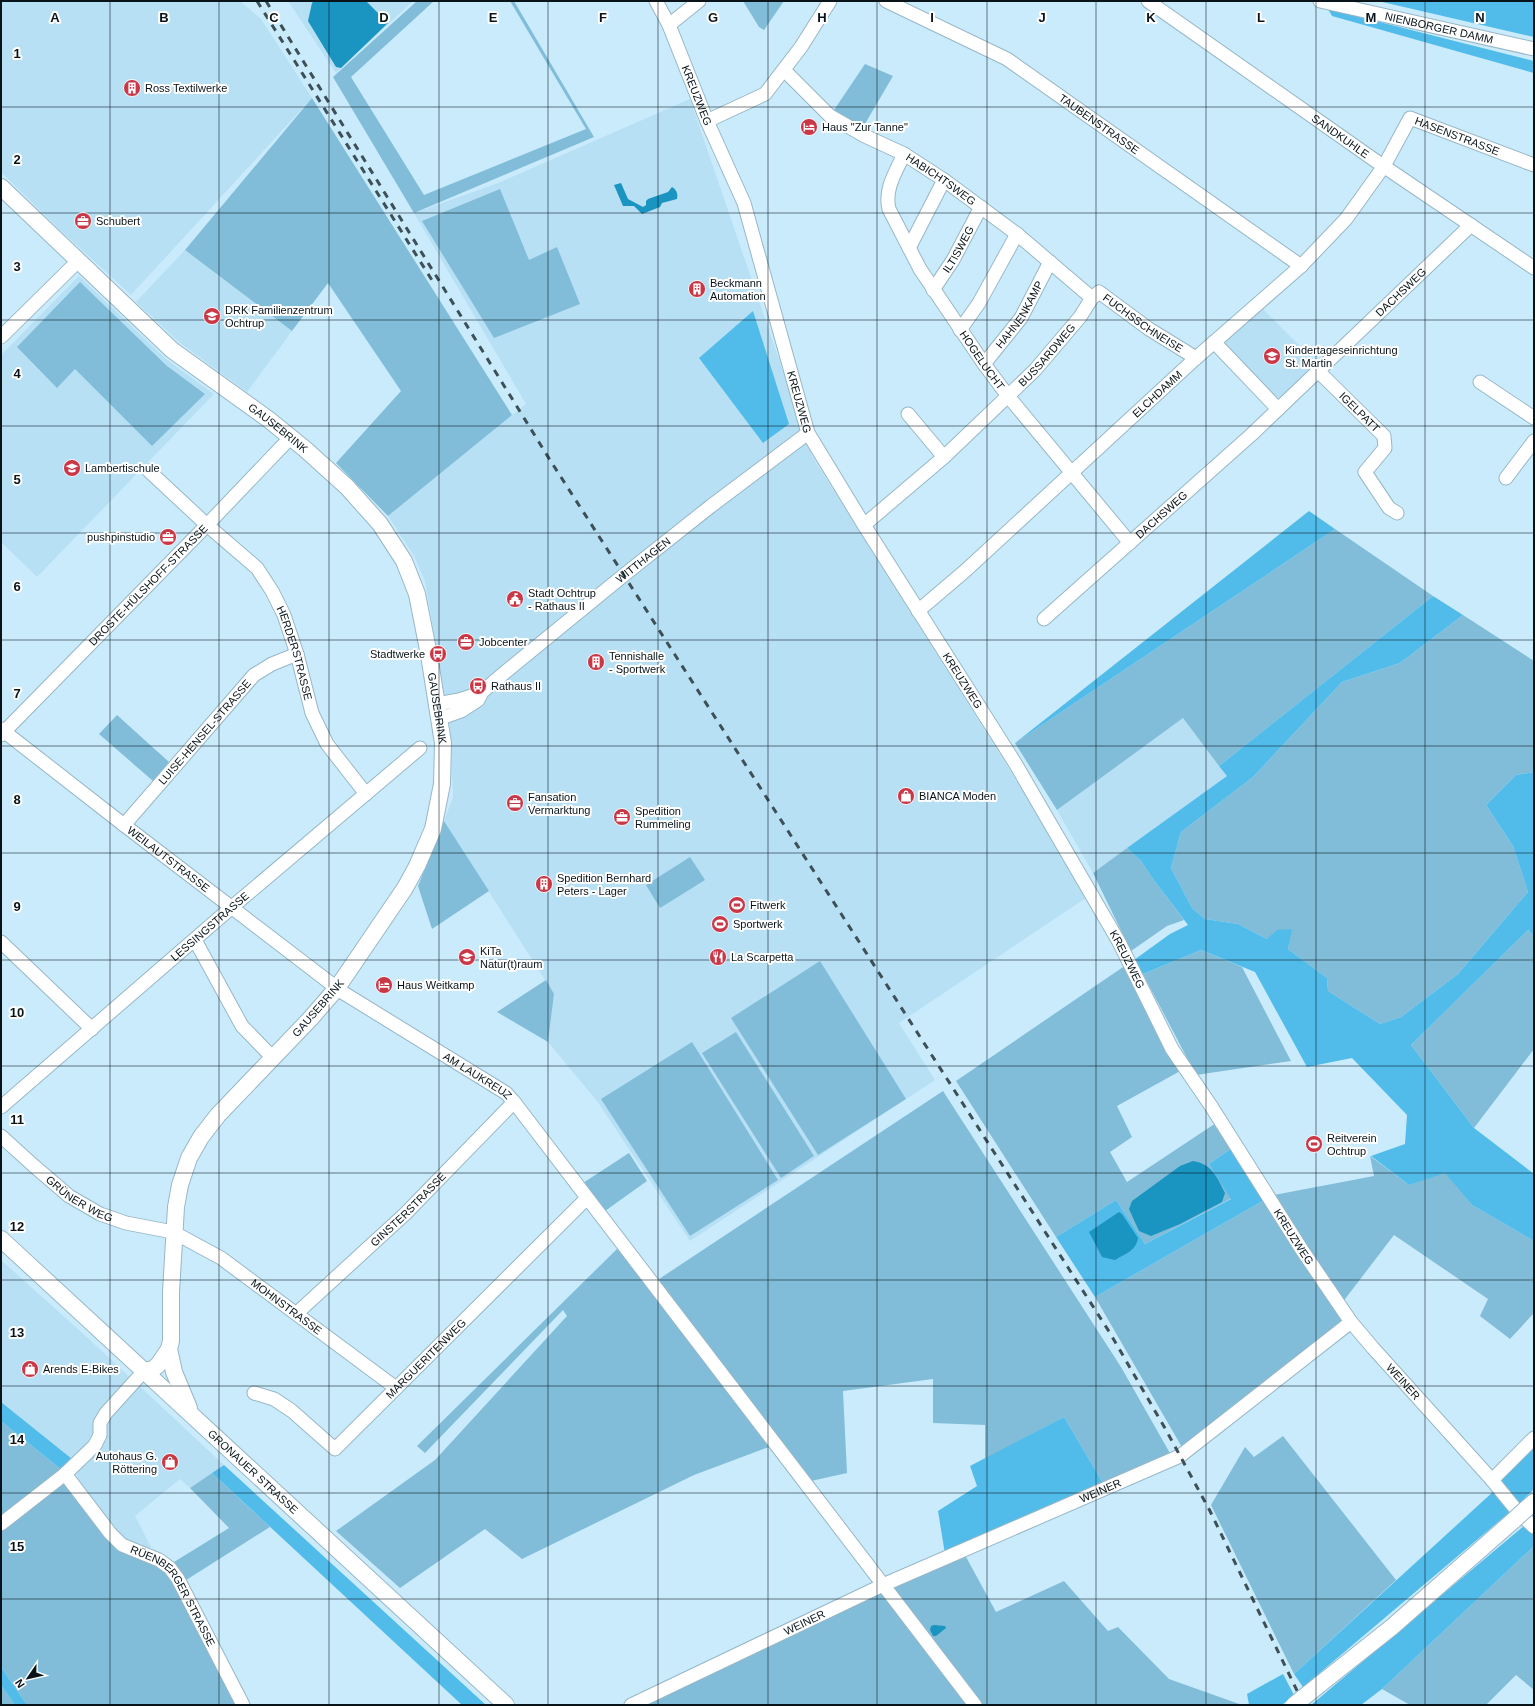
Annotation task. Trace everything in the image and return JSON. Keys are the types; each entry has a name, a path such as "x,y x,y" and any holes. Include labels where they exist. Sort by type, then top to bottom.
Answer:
{"main road":[{"name":"GAUSEBRINK","path":"1,187 172,350 291,437 320,462 357,498 385,531 400,554 409,573 420,605 438,712 443,749 442,784 430,836 417,866 402,894 337,988 315,1014 218,1115 205,1131 193,1150 180,1185 173,1232 170,1325 172,1333 169,1349"},
{"name":"GRONAUER STRASSE","path":"1,1239 192,1415 278,1497 506,1705"},
{"name":"GAUSEBRINK","path":"144,1371 148,1360 160,1344 170,1325"},
{"path":"144,1371 153,1370 169,1349"},
{"path":"169,1349 174,1372 192,1415"},
{"path":"1294,1705 1392,1626 1530,1505"}],"street":[{"name":"KREUZWEG","path":"656,1 669,24 707,121 744,203 808,433 918,611 1016,763 1105,917 1172,1049 1211,1106 1302,1250 1351,1322"},
{"path":"669,24 699,1"},
{"path":"707,121 765,94 784,70 830,1"},
{"name":"TAUBENSTRASSE","path":"886,1 1007,59 1301,266"},
{"name":"SANDKUHLE","path":"1148,1 1384,166 1534,268"},
{"name":"NIENBORGER DAMM","path":"1320,1 1534,49"},
{"name":"HABICHTSWEG","path":"784,70 830,116 865,136 904,154 944,180 1017,234 1092,298"},
{"name":"HASENSTRASSE","path":"1384,166 1410,118 1534,165"},
{"name":"HOGELUCHT","path":"904,154 888,190 887,200 889,209 933,290 1008,396 1130,543"},
{"name":"ELCHDAMM","path":"918,611 965,571 1196,358 1301,266 1346,219 1384,166"},
{"path":"909,248 944,180"},
{"name":"ILTISWEG","path":"933,290 953,260 981,207"},
{"name":"DACHSWEG","path":"1044,619 1251,435 1319,372 1471,225"},
{"path":"960,330 979,303 1017,234"},
{"path":"1,337 78,261"},
{"name":"HAHNENKAMP","path":"984,364 1021,318 1050,262"},
{"name":"FUCHSSCHNEISE","path":"1092,298 1099,292 1149,329 1196,358"},
{"name":"BUSSARDWEG","path":"864,525 944,457 1035,370 1080,317 1092,298"},
{"path":"1214,342 1278,409"},
{"name":"IGELPATT","path":"1319,372 1384,436 1385,448 1365,472 1388,508 1397,513"},
{"path":"1480,382 1534,418"},
{"path":"908,414 944,457"},
{"name":"WITTHAGEN","path":"438,712 459,700 482,692 624,575 711,506 808,433"},
{"name":"DROSTE-HÜLSHOFF-STRASSE","path":"2,732 207,525 291,437"},
{"path":"1506,478 1534,441"},
{"name":"HERDERSTRASSE","path":"149,471 207,525 257,568 272,591 284,616 297,654 312,713 327,744 366,794"},
{"name":"LUISE-HENSEL-STRASSE","path":"124,825 254,675 272,664 297,654"},
{"name":"WEILAUTSTRASSE","path":"2,732 337,988"},
{"name":"LESSINGSTRASSE","path":"1,1108 232,907 420,748"},
{"path":"195,940 242,1026 273,1058"},
{"path":"1,942 92,1029"},
{"name":"AM LAUKREUZ","path":"337,988 506,1093 975,1705"},
{"name":"GINSTERSTRASSE","path":"297,1313 405,1214 514,1102"},
{"name":"GRÜNER WEG","path":"1,1136 69,1196 100,1214 126,1223 173,1232"},
{"name":"MARGUERITENWEG","path":"254,1393 274,1399 292,1411 335,1449 587,1198"},
{"name":"MOHNSTRASSE","path":"173,1232 222,1258 396,1388"},
{"name":"WEINER","path":"631,1705 883,1585 1180,1456 1351,1322 1492,1480 1518,1512 1534,1527"},
{"path":"1,1524 65,1474 95,1445 100,1435 100,1423 106,1413 144,1371"},
{"path":"1492,1480 1534,1438"},
{"name":"RÜENBERGER STRASSE","path":"65,1474 110,1533 122,1545 159,1560 174,1573 243,1705"}],"shaded area":[{"path":"1,1 240,1 261,19 312,98 131,295 58,228 1,172"},
{"path":"288,1 413,1 336,73"},
{"path":"314,1 366,1 388,23 341,68 336,67 308,21 312,3"},
{"path":"417,1 434,1 351,77 424,195 586,129 510,1 514,1 594,137 414,213 333,77"},
{"path":"743,1 784,1 764,30 759,27"},
{"path":"1378,1 1534,1 1534,37"},
{"path":"1328,9 1534,61 1534,73 1332,16"},
{"path":"865,64 893,76 862,129 834,110"},
{"path":"312,98 512,415 388,516 336,463 401,391 328,283 292,331 185,250"},
{"path":"690,99 812,456 1089,896 899,1023 935,1080 690,1241 597,1101 548,1042 554,994 444,821 453,797 450,727 425,581 414,556 388,516 526,404 414,213 498,183"},
{"path":"621,183 628,199 643,207 646,205 646,201 648,199 668,192 672,187 677,192 677,199 662,203 660,207 642,214 634,206 623,206 614,185"},
{"path":"500,189 529,260 557,247 580,304 494,338 422,221"},
{"name":"DRK Familienzentrum Ochtrup","path":"185,250 292,331 247,392 179,342 136,302"},
{"name":"Lambertischule","path":"79,276 166,359 214,394 37,577 1,542 1,355"},
{"path":"80,282 167,366 205,394 152,446 75,369 57,388 17,347"},
{"name":"Kindertageseinrichtung St. Martin","path":"1261,307 1318,364 1283,397 1275,397 1226,348 1225,343 1227,338"},
{"path":"753,311 789,424 763,443 699,358"},
{"path":"1309,511 1335,529 1015,743"},
{"path":"1335,529 1433,596 1219,766 1183,718 1057,810 1015,743"},
{"path":"1433,596 1463,615 1400,663 1342,682 1253,777 1181,832 1171,868 1192,908 1205,919 1238,924 1267,939 1277,930 1292,929 1288,949 1327,978 1328,991 1380,1024 1401,1017 1458,974 1528,892 1513,846 1486,805 1516,775 1534,772 1534,936 1528,930 1411,1045 1474,1128 1534,1174 1534,1241 1472,1205 1445,1173 1409,1185 1371,1156 1405,1144 1407,1115 1352,1058 1307,1067 1255,972 1201,950 1143,974 1134,960 1170,934 1188,925 1141,861 1127,848 1227,776 1219,766"},
{"path":"1463,615 1534,661 1534,772 1516,775 1486,805 1513,846 1528,892 1458,974 1401,1017 1380,1024 1328,991 1327,978 1288,949 1291,929 1267,939 1238,924 1205,919 1192,908 1171,868 1181,832 1253,777 1342,682 1400,663"},
{"path":"117,715 169,762 153,781 99,734"},
{"path":"1183,718 1227,776 1093,873 1057,810"},
{"path":"444,821 489,891 432,929 418,886"},
{"path":"1127,848 1141,861 1184,920 1167,926 1131,951 1093,873"},
{"path":"690,857 705,880 660,908 646,885"},
{"path":"1528,930 1534,936 1534,1049 1474,1128 1411,1045"},
{"path":"1201,950 1242,967 1291,1061 1196,1075 1143,974"},
{"path":"820,961 906,1099 818,1155 731,1018"},
{"path":"1126,965 1182,1070 1117,1106 1132,1137 1110,1152 1127,1182 1216,1123 1232,1148 1209,1164 1232,1198 1145,1244 1116,1200 1056,1237 956,1081"},
{"path":"546,980 554,994 548,1042 497,1012"},
{"path":"736,1032 814,1156 781,1178 702,1053"},
{"path":"692,1042 778,1180 690,1236 601,1099"},
{"path":"943,1091 1121,1367 1171,1455 1103,1483 1064,1417 985,1459 985,1425 933,1423 933,1379 843,1391 847,1473 811,1481 656,1281"},
{"path":"1232,1148 1266,1199 1095,1297 1056,1237 1116,1200 1145,1244 1231,1199 1209,1164"},
{"path":"629,1153 647,1181 605,1211 583,1183"},
{"path":"1370,1156 1409,1185 1445,1172 1472,1205 1534,1241 1534,1313 1510,1339 1480,1316 1488,1299 1394,1235 1342,1303 1274,1195 1374,1176"},
{"path":"1193,1161 1205,1165 1213,1172 1225,1193 1222,1202 1180,1224 1151,1236 1139,1231 1129,1209 1132,1201 1180,1166"},
{"path":"1266,1199 1344,1319 1183,1449 1095,1297"},
{"path":"1119,1212 1122,1214 1138,1238 1132,1249 1115,1260 1102,1257 1089,1232"},
{"path":"618,1248 769,1447 694,1475 522,1559 485,1529 400,1588 336,1531 435,1460 567,1316 563,1310 425,1453 417,1446"},
{"path":"1,1260 89,1339 224,1465 190,1488 180,1479 135,1516 151,1547 147,1549 130,1543 118,1533 76,1479 79,1465 1,1402"},
{"path":"1,1402 72,1459 62,1470 1,1421"},
{"path":"1064,1417 1103,1483 945,1554 938,1511 977,1486 970,1466"},
{"path":"1,1421 62,1470 1,1518"},
{"path":"1283,1436 1396,1580 1294,1674 1211,1505 1245,1447 1254,1457"},
{"path":"1534,1446 1534,1489 1520,1503 1500,1480"},
{"path":"224,1465 486,1705 462,1705 212,1473"},
{"path":"212,1473 270,1527 183,1582 174,1562 229,1528 190,1488"},
{"path":"63,1482 109,1538 162,1568 176,1587 236,1705 27,1705 1,1667 1,1529"},
{"path":"1495,1490 1511,1511 1303,1687 1294,1674"},
{"path":"1525,1525 1534,1533 1534,1546 1382,1689 1361,1705 1311,1705"},
{"path":"1534,1546 1534,1690 1516,1675 1486,1705 1410,1705 1382,1689"},
{"path":"965,1555 996,1612 1064,1581 1108,1631 1118,1627 1169,1679 1242,1705 979,1705 892,1588"},
{"path":"882,1589 972,1705 649,1705 646,1703"},
{"path":"931,1626 945,1626 946,1628 936,1636 933,1636 930,1630"},
{"path":"1,1667 27,1705 15,1705 1,1685"},
{"path":"1283,1674 1294,1695 1282,1705 1249,1705 1247,1694"},
{"path":"1,1685 15,1705 1,1705"}],"railway":[{"path":"257,1 435,285"},
{"path":"266,1 550,460 1110,1333 1166,1430 1210,1511 1304,1705"}],"place":[{"name":"Ross Textilwerke","path":"132,88"},
{"name":"Haus \"Zur Tanne\"","path":"809,127"},
{"name":"Schubert","path":"83,221"},
{"name":"Beckmann Automation","path":"697,289"},
{"name":"DRK Familienzentrum Ochtrup","path":"212,316"},
{"name":"Kindertageseinrichtung St. Martin","path":"1272,356"},
{"name":"Lambertischule","path":"72,468"},
{"name":"pushpinstudio","path":"168,537"},
{"name":"Stadt Ochtrup - Rathaus II","path":"515,599"},
{"name":"Jobcenter","path":"466,642"},
{"name":"Stadtwerke","path":"438,654"},
{"name":"Tennishalle - Sportwerk","path":"596,662"},
{"name":"Rathaus II","path":"478,686"},
{"name":"BIANCA Moden","path":"906,796"},
{"name":"Fansation Vermarktung","path":"515,803"},
{"name":"Spedition Rummeling","path":"622,817"},
{"name":"Spedition Bernhard Peters - Lager","path":"544,884"},
{"name":"Fitwerk","path":"737,905"},
{"name":"Sportwerk","path":"720,924"},
{"name":"KiTa Natur(t)raum","path":"467,957"},
{"name":"La Scarpetta","path":"718,957"},
{"name":"Haus Weitkamp","path":"384,985"},
{"name":"Reitverein Ochtrup","path":"1314,1144"},
{"name":"Arends E-Bikes","path":"30,1369"},
{"name":"Autohaus G. Röttering","path":"170,1462"}]}
